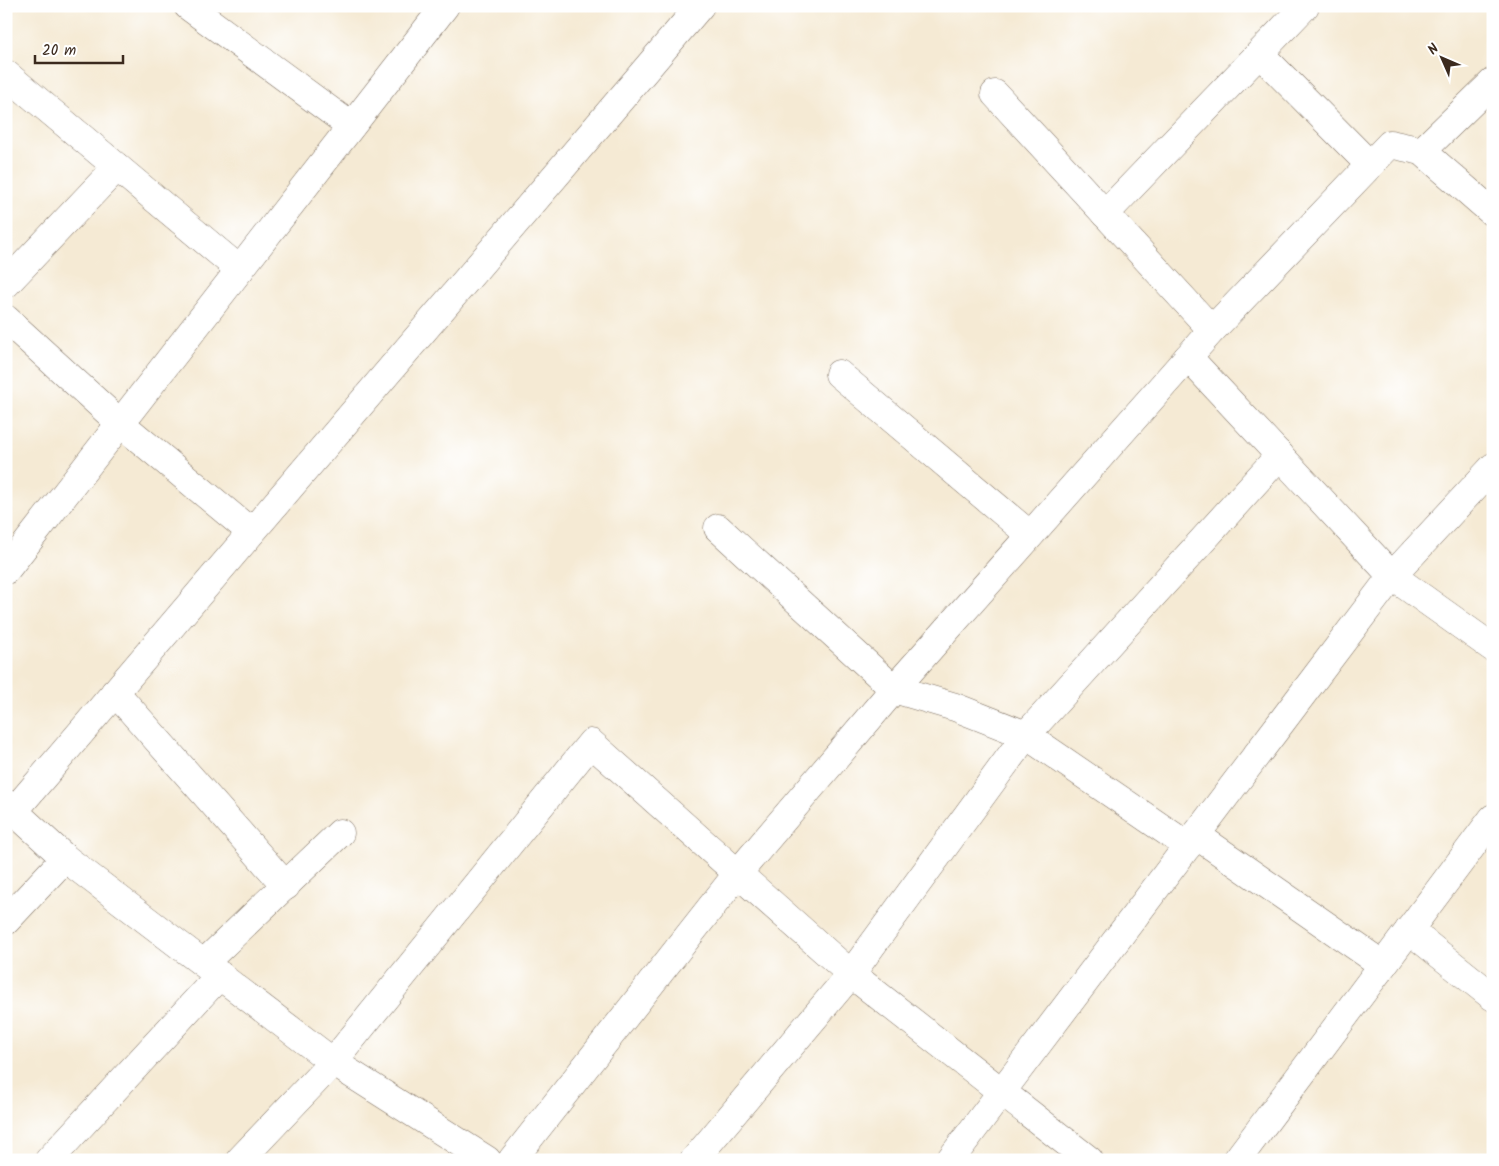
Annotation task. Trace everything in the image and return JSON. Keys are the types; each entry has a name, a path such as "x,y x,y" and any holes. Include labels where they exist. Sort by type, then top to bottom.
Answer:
{"street":[{"path":"188,6 351,126"},
{"path":"6,570 445,6"},
{"path":"487,1160 333,1062 65,858 10,807 115,692 700,6"},
{"path":"1105,214 1305,6"},
{"path":"1260,54 1370,165"},
{"path":"6,74 240,270"},
{"path":"1422,151 1493,82"},
{"path":"995,94 1212,330"},
{"path":"512,1160 738,873 894,689 1188,356 1390,144 1422,151 1493,213"},
{"path":"6,284 117,167"},
{"path":"6,319 120,423 251,532"},
{"path":"1188,356 1392,576 1490,641"},
{"path":"839,374 1030,535"},
{"path":"694,1160 852,974 1026,735 1280,455"},
{"path":"950,1160 1392,576 1493,467"},
{"path":"718,528 894,689 955,707 1026,735 1383,965"},
{"path":"115,692 286,886"},
{"path":"240,1160 333,1062 591,743 852,974 1089,1160"},
{"path":"1237,1160 1493,818"},
{"path":"49,1160 212,969 286,886 340,833"},
{"path":"6,921 65,858"},
{"path":"1409,930 1493,998"}]}
